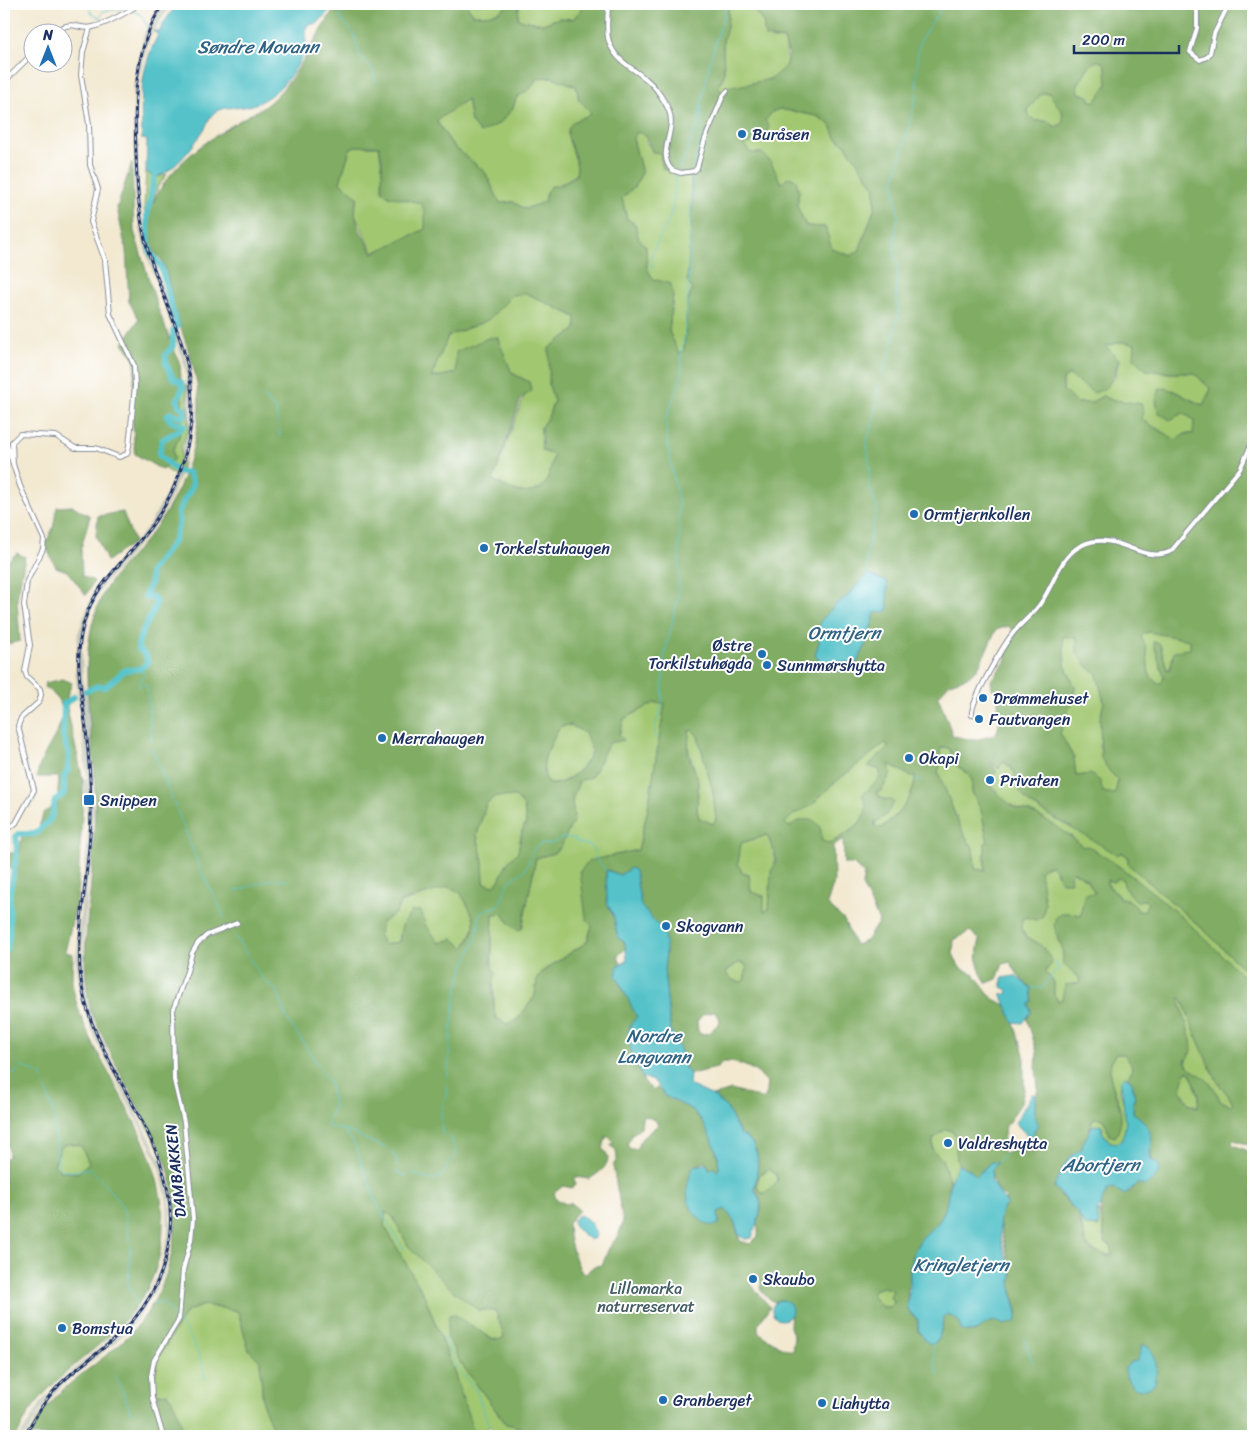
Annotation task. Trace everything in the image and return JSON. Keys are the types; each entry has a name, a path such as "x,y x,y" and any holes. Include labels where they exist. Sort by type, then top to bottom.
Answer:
{"street":[{"path":"72,25 90,28 132,10 138,4"},
{"path":"608,4 608,37 610,45 627,66 649,81 671,115 671,131 666,156 672,170 684,173 694,171 697,168 705,139 723,96 727,91"},
{"path":"1197,4 1197,28 1190,52 1200,60 1207,57 1210,53 1214,34 1229,4"},
{"path":"13,466 12,442 20,434 56,436 75,448 96,448 120,457 127,454 130,446 135,386 134,366 110,314 106,260 91,222 98,189 90,165 89,124 81,75 83,52 90,28"},
{"path":"4,82 22,64"},
{"path":"4,436 13,466 44,538 41,552 27,581 24,605 30,645 24,671 27,677 40,690 41,695 39,702 21,718 18,726 34,790 16,823 10,827 4,826"},
{"path":"972,715 971,706 977,693 1004,646 1043,601 1055,573 1077,547 1098,540 1106,540 1150,554 1159,555 1171,551 1240,469 1253,441"},
{"name":"DAMBAKKEN","path":"163,1436 152,1398 151,1376 154,1360 179,1319 182,1270 191,1240 193,1218 183,1118 174,1080 173,1010 192,953 198,943 207,935 237,923"}],"shaded area":[{"path":"159,4 172,4 150,37 138,79 136,111 139,193 143,229 184,348 192,380 192,429 183,470 166,507 151,530 104,584 93,605 82,645 83,682 91,718 93,813 82,958 86,998 94,1024 165,1169 170,1190 172,1234 164,1271 157,1288 136,1322 116,1342 65,1383 46,1403 26,1436 20,1436 42,1401 61,1380 122,1329 140,1309 160,1270 168,1234 167,1202 160,1170 150,1146 97,1043 85,1013 76,958 88,833 84,780 87,779 75,671 78,633 93,592 147,528 167,493 184,443 189,409 185,367 146,253 140,230 135,194 133,87 144,34"}],"green space":[{"name":"Lillomarka naturreservat","path":"338,4 466,4 473,14 482,15 497,12 508,4 519,4 518,19 543,24 559,18 573,19 586,4 729,4 727,27 723,41 724,75 718,87 724,94 728,94 727,89 730,86 771,79 786,66 789,55 784,40 765,37 763,22 749,4 1253,4 1253,978 1206,932 1128,864 1128,857 1122,852 1118,855 1029,803 1021,793 1013,771 1008,764 1003,761 999,769 991,762 990,764 997,772 986,778 988,785 1017,809 1030,812 1045,820 1083,847 1088,846 1133,877 1175,911 1253,987 1253,1143 1250,1145 1234,1140 1232,1142 1233,1145 1246,1150 1253,1162 1253,1300 1249,1306 1253,1319 1253,1436 520,1436 520,1427 506,1424 460,1362 447,1336 449,1315 454,1314 490,1338 499,1340 504,1337 496,1311 478,1310 452,1290 409,1247 393,1217 386,1212 384,1225 425,1297 452,1366 475,1436 265,1436 272,1427 263,1405 260,1361 249,1350 238,1311 204,1305 186,1312 157,1360 154,1383 155,1391 158,1394 168,1393 176,1408 183,1430 190,1433 190,1436 30,1436 38,1420 59,1394 124,1340 140,1323 163,1283 174,1238 173,1192 168,1169 91,1012 85,967 95,818 94,767 87,668 93,620 102,596 110,582 155,529 173,500 191,454 198,420 199,406 196,378 162,261 150,242 148,225 150,214 160,189 169,176 191,154 264,106 282,90 299,67","holes":["1097,61 1103,62 1106,67 1107,85 1095,102 1091,101 1089,96 1080,94 1077,86 1089,66","552,77 576,86 579,100 590,111 590,115 577,120 570,126 568,132 577,165 576,175 559,186 551,186 546,192 544,202 525,209 513,202 500,203 485,172 453,146 436,121 467,99 471,122 480,133 500,123 513,108 516,98 531,88 537,78","1042,93 1049,93 1062,111 1063,123 1056,127 1047,121 1035,121 1028,114 1028,109","780,109 817,116 831,125 836,138 845,144 875,188 875,207 859,251 851,256 832,249 825,227 806,226 797,206 799,191 796,180 789,177 781,183 771,162 762,153 751,153 743,144 751,143 757,134 767,132 769,127 765,121 772,112","637,132 646,135 652,152 660,153 663,169 680,176 691,176 692,209 687,281 692,289 687,305 684,351 679,354 669,331 673,295 671,284 653,279 647,268 646,247 638,237 635,224 627,219 622,198 634,187 642,173 633,139","355,146 379,146 382,160 382,191 389,196 421,203 425,213 425,229 373,253 358,226 355,213 358,197 340,182 350,149","526,293 576,317 576,329 549,348 549,385 554,401 548,417 541,427 542,451 554,455 546,482 534,491 520,492 493,480 521,398 532,391 529,382 512,373 497,337 488,338 456,352 456,373 431,378 448,336 488,320 513,295","1122,342 1135,344 1134,359 1146,370 1194,373 1211,389 1203,405 1172,390 1160,388 1156,401 1158,412 1170,420 1183,413 1194,420 1193,434 1185,434 1175,440 1142,419 1144,411 1141,404 1108,399 1103,396 1090,403 1076,403 1063,390 1063,379 1069,375 1094,393 1106,387 1112,380 1119,359 1105,346","867,574 887,582 888,610 875,612 866,645 856,664 846,662 824,666 815,655 836,604 848,596","1008,626 1016,634 1007,648 1005,662 991,680 992,689 998,694 1000,720 995,735 974,740 953,736 938,696 950,683 967,677 978,668 996,630","1149,632 1190,640 1190,649 1174,651 1170,669 1167,670 1160,644 1153,642 1164,677 1161,684 1155,681 1149,674 1146,648 1141,637 1144,633","1063,636 1077,638 1077,653 1086,665 1097,674 1104,702 1100,719 1101,758 1118,780 1115,794 1103,792 1100,781 1090,774 1076,776 1074,758 1060,733 1075,687 1065,665","654,703 665,703 648,808 638,850 589,861 580,871 586,918 592,926 587,942 543,971 537,979 535,996 518,1019 507,1024 496,1018 494,1009 493,989 496,974 491,964 493,914 502,913 511,925 519,930 522,929 536,858 554,853 561,847 574,819 572,800 579,781 591,777 609,743 624,740 619,735 624,719","570,725 585,733 592,751 585,763 575,774 569,779 555,784 548,784 545,776 544,762 558,729 562,726","693,730 698,736 713,792 716,820 713,824 699,818 697,811 698,779 688,754 689,731","885,743 889,746 868,766 880,770 880,778 862,795 865,804 862,818 844,836 829,844 821,840 820,827 811,820 800,821 789,827 785,823 793,815 812,805 833,784","943,747 949,748 957,766 968,774 972,780 972,792 981,810 988,842 985,843 985,870 975,869 973,849 960,827 938,772 942,759 940,749","889,764 910,776 915,776 912,792 899,813 881,828 875,827 874,823 885,816 894,803 891,800 883,799 876,793 882,790 891,773","495,796 516,797 524,806 526,823 522,831 518,852 508,862 498,882 493,886 484,883 483,862 477,835 486,804","767,835 775,853 776,863 771,871 769,909 764,912 764,896 751,892 749,875 742,873 738,863 741,843","843,839 844,864 853,864 864,874 862,885 879,921 866,941 855,945 844,920 827,904 834,882 833,846","1052,865 1062,882 1071,882 1070,875 1074,871 1087,880 1095,893 1084,894 1081,915 1065,913 1056,918 1054,926 1062,949 1063,964 1079,978 1080,983 1065,985 1062,999 1058,1001 1054,995 1054,982 1045,972 1052,963 1050,959 1042,947 1035,941 1027,938 1021,929 1022,919 1026,917 1036,920 1043,916 1045,904 1040,872 1042,868","606,871 620,875 635,871 641,906 651,918 666,951 664,970 669,1019 671,1031 683,1056 682,1065 690,1074 717,1068 722,1062 741,1064 758,1073 767,1082 765,1099 731,1090 713,1096 727,1108 740,1134 753,1143 758,1157 754,1189 761,1201 761,1207 757,1221 758,1236 750,1244 740,1241 734,1221 725,1209 718,1212 719,1224 710,1224 698,1217 691,1171 695,1166 705,1162 709,1169 717,1171 719,1169 714,1143 706,1126 694,1112 657,1088 654,1090 646,1085 643,1080 632,1052 637,1024 636,1014 622,987 618,974 618,966 621,964 618,956 626,948 625,942 618,938 614,917 607,903","1118,878 1123,880 1126,889 1132,897 1137,901 1145,900 1148,903 1144,911 1138,911 1131,902 1120,898 1107,884 1107,880 1113,882","448,887 460,892 474,920 473,932 464,948 453,939 439,943 425,924 421,911 412,911 402,925 399,942 384,945 379,936 382,922 396,913 400,902","970,931 980,940 978,963 987,983 997,979 1003,964 1010,962 1020,978 1031,988 1028,1004 1031,1012 1027,1019 1037,1052 1038,1087 1034,1108 1037,1124 1032,1136 1033,1152 1019,1148 1005,1153 1001,1149 1006,1126 1021,1103 1024,1090 1024,1054 1010,1011 1004,1004 993,999 974,974 960,968 953,954 954,940","738,963 744,963 747,968 744,981 739,982 731,978 726,971","1179,998 1182,999 1198,1041 1217,1081 1233,1103 1231,1105 1220,1101 1209,1082 1186,1064 1185,1061 1192,1051 1191,1040","714,1012 719,1017 720,1022 709,1033 701,1034 698,1031 697,1021 704,1014","1115,1054 1124,1054 1132,1065 1128,1077 1134,1090 1133,1113 1147,1126 1152,1161 1129,1193 1112,1188 1107,1190 1103,1197 1101,1211 1104,1243 1111,1245 1113,1254 1108,1256 1091,1250 1085,1243 1078,1213 1058,1193 1058,1185 1061,1172 1067,1161 1083,1148 1082,1145 1087,1138 1094,1118 1102,1118 1109,1135 1115,1137 1120,1126 1119,1105 1110,1075 1111,1064","1187,1071 1190,1072 1199,1095 1198,1107 1189,1104 1181,1090","646,1116 656,1121 658,1125 642,1138 636,1149 631,1149 627,1145 632,1134 641,1128 642,1118","946,1129 953,1132 959,1165 969,1169 976,1176 991,1162 992,1178 995,1186 1006,1198 999,1222 1012,1275 1010,1284 1018,1314 988,1321 975,1332 961,1330 960,1321 948,1314 944,1315 940,1335 935,1343 925,1339 918,1331 917,1321 910,1314 907,1297 912,1256 918,1244 933,1231 942,1217 950,1197 948,1186 950,1182 942,1159 933,1150 933,1139","606,1137 609,1137 613,1142 611,1146 616,1150 617,1159 613,1166 623,1222 618,1236 609,1248 602,1265 594,1266 586,1273 582,1273 572,1249 568,1230 568,1223 579,1210 571,1203 566,1204 556,1199 554,1193 563,1186 572,1188 576,1184 575,1177 589,1179 605,1166 608,1158 607,1153 603,1149","769,1169 777,1175 778,1180 765,1193 761,1193 757,1187 758,1176","753,1276 761,1281 761,1289 765,1295 774,1302 783,1300 791,1306 790,1327 794,1337 792,1351 779,1346 758,1332 758,1325 770,1307 748,1281","883,1287 893,1290 890,1297 895,1302 889,1307 882,1307 873,1297 873,1290"]},
{"path":"466,4 508,4 492,14 482,15 473,14"},
{"path":"519,4 586,4 573,19 559,18 543,24 518,19"},
{"path":"729,4 749,4 763,22 771,39 784,40 787,53 783,70 777,75 760,82 734,85 728,94 724,94 718,87 724,75 723,41 727,27"},
{"path":"1097,61 1103,62 1106,67 1107,85 1096,102 1091,101 1085,94 1080,94 1077,86 1089,66"},
{"path":"552,77 576,86 579,100 590,111 591,115 578,120 571,126 568,132 577,165 576,175 546,192 544,202 525,209 513,202 500,203 485,172 453,146 436,120 467,99 471,122 480,133 500,123 513,108 516,98 531,88 537,78"},
{"path":"1042,93 1049,93 1063,111 1063,123 1056,127 1047,121 1035,121 1028,114 1028,109"},
{"path":"780,109 817,116 831,125 836,138 845,144 875,188 875,207 859,251 852,256 831,249 825,227 806,226 797,206 799,191 781,183 762,153 751,153 742,144 773,111"},
{"path":"637,132 646,135 647,144 660,153 663,169 691,176 692,289 687,305 684,352 678,354 669,331 673,295 653,279 647,268 646,247 638,237 635,224 627,219 622,198 634,187 642,173 633,139"},
{"path":"355,146 379,146 384,184 389,196 421,203 426,213 426,229 373,253 340,182 350,149"},
{"path":"132,162 134,231 158,309 180,364 183,413 179,438 173,450 174,459 162,470 135,454 132,413 135,364 133,356 123,343 139,319 129,302 126,250 117,208"},
{"path":"146,171 154,178 167,174 157,188 147,230 144,207"},
{"path":"526,293 576,317 576,329 549,385 554,401 548,417 541,427 542,451 554,455 546,482 540,488 527,493 513,490 493,480 529,382 512,373 497,338 456,373 431,378 448,336 488,320 513,295"},
{"path":"1122,342 1135,344 1146,370 1194,373 1211,389 1203,405 1165,388 1183,413 1194,420 1194,434 1185,434 1175,441 1142,419 1144,411 1141,404 1108,399 1103,396 1090,403 1076,403 1063,390 1063,379 1070,375 1083,383 1088,389 1115,378 1119,359 1104,346"},
{"path":"176,384 187,385 189,427 181,448 181,468 176,476 156,463"},
{"path":"73,506 90,516 81,548 82,576 94,581 86,595 67,571 56,567 45,545 53,528 57,507"},
{"path":"123,512 134,542 107,561 96,536 98,516"},
{"path":"17,553 25,557 17,599 20,641 4,645 4,563"},
{"path":"1149,632 1190,640 1191,649 1167,670 1160,644 1153,642 1164,677 1162,684 1152,678 1148,669 1146,648 1141,637 1144,633"},
{"path":"1062,636 1077,638 1086,665 1097,674 1104,702 1100,719 1102,736 1099,746 1110,772 1118,780 1115,795 1103,792 1076,776 1073,758 1060,733 1075,687 1065,665"},
{"path":"63,679 72,683 67,696 67,708 83,781 77,900 65,952 73,954 73,988 83,1022 140,1133 151,1160 159,1187 163,1215 161,1244 154,1274 142,1298 126,1319 107,1338 46,1391 30,1412 17,1436 4,1436 4,1159 9,1156 7,1135 4,1133 4,891 12,891 12,871 9,867 4,866 4,853 19,853 22,836 37,833 44,812 57,806 59,777 37,777 40,764 62,718 62,708 56,697 44,687 45,683","holes":["69,1143 81,1146 89,1163 78,1173 60,1171 54,1165 61,1147"]},
{"path":"654,703 665,703 648,808 638,850 589,861 592,926 587,942 543,971 537,979 535,996 518,1019 507,1024 496,1018 494,1012 492,965 493,914 502,913 511,925 522,929 536,858 554,853 574,819 572,800 579,781 591,777 609,743 624,740 619,735 624,719"},
{"path":"570,725 586,733 592,751 585,763 575,774 562,782 548,784 544,768 546,756 558,730 562,726"},
{"path":"693,730 698,736 713,792 716,820 713,824 699,818 697,808 698,783 688,746 689,731"},
{"path":"885,743 889,746 868,766 880,770 880,778 863,795 866,811 863,818 851,830 829,844 789,827 784,823 793,815 812,805 833,784"},
{"path":"943,747 949,748 957,766 968,774 972,780 972,792 981,810 988,843 985,843 985,870 975,870 973,849 960,827 938,772 942,759 940,749"},
{"path":"991,761 999,769 1003,761 1015,772 1019,789 1029,803 1054,819 1128,857 1128,864 1206,932 1253,978 1253,987 1164,903 1119,866 1083,847 1071,836 1038,816 1016,808 1002,799 994,788 988,785 986,777 995,771"},
{"path":"891,763 897,769 915,776 912,792 904,806 893,818 881,828 875,827 876,820 885,816 888,799 883,799 876,793 884,787 891,773 888,767"},
{"path":"495,796 516,797 524,806 526,823 522,831 518,852 508,862 499,882 493,886 484,883 483,862 477,835 486,804"},
{"path":"767,835 774,855 775,872 769,909 764,912 751,892 749,875 742,873 738,863 741,843"},
{"path":"1052,865 1070,875 1073,871 1087,880 1095,893 1083,900 1081,915 1077,915 1057,939 1062,946 1066,964 1079,978 1080,984 1065,985 1062,999 1058,1001 1054,995 1054,982 1045,972 1051,963 1048,954 1039,944 1027,938 1021,929 1022,919 1026,917 1036,920 1045,904 1040,872 1042,868"},
{"path":"1118,878 1123,880 1126,888 1137,901 1145,900 1148,903 1144,911 1138,911 1128,899 1120,898 1107,883 1107,880 1113,882"},
{"path":"448,886 460,891 474,920 473,932 464,948 439,943 425,924 402,925 399,942 384,945 379,936 382,922 396,913 400,903"},
{"path":"738,963 744,963 747,968 744,981 741,982 733,980 726,972"},
{"path":"1179,998 1182,999 1198,1041 1213,1071 1233,1103 1231,1105 1220,1101 1210,1084 1187,1066 1186,1057 1189,1054"},
{"path":"1115,1054 1124,1054 1131,1063 1132,1068 1128,1077 1125,1076 1120,1089 1126,1113 1125,1136 1117,1143 1110,1142 1102,1132 1103,1128 1093,1125 1091,1128 1090,1125 1094,1118 1101,1118 1106,1124 1118,1097 1110,1076 1112,1059"},
{"path":"1187,1071 1190,1072 1199,1095 1198,1107 1189,1103 1181,1090"},
{"path":"946,1129 953,1132 959,1165 950,1182 942,1159 933,1150 933,1139"},
{"path":"69,1143 81,1145 89,1163 78,1173 60,1171 54,1165 61,1147"},
{"path":"769,1169 777,1175 778,1180 765,1193 761,1193 757,1187 758,1176"},
{"path":"386,1211 393,1217 409,1247 452,1290 478,1310 496,1311 504,1337 499,1340 490,1338 454,1314 460,1362 506,1424 520,1427 520,1436 499,1436 489,1426 482,1436 475,1436 473,1434 452,1366 425,1297 384,1225"},
{"path":"1099,1211 1104,1230 1103,1237 1114,1250 1113,1254 1109,1255 1092,1250 1085,1238 1080,1218 1086,1226 1097,1227 1099,1226 1097,1216"},
{"path":"883,1287 893,1290 890,1298 894,1299 895,1302 889,1307 882,1307 873,1297 873,1290"},
{"path":"203,1305 238,1311 249,1350 260,1361 263,1405 273,1427 265,1436 190,1436 190,1433 183,1430 176,1408 155,1391 154,1383 157,1360 186,1312"}],"water":[{"name":"Søndre Movann","path":"177,4 335,4 318,23 307,25 306,45 302,57 284,84 258,103 215,112 182,159 162,175 154,178 146,171 147,140 142,139 142,85 147,61 158,35 153,31 161,31 161,27"},
{"name":"Ormtjern","path":"867,574 887,582 888,611 875,613 866,645 856,664 846,662 824,666 815,655 819,643 820,622 836,604 848,596"},
{"name":"Nordre Langvann","path":"631,868 635,871 641,906 664,932 666,951 664,970 669,1019 671,1031 683,1056 681,1063 690,1074 689,1085 713,1096 727,1108 740,1134 752,1143 755,1150 758,1165 754,1189 760,1201 760,1213 752,1238 745,1239 739,1235 734,1221 725,1209 718,1212 719,1224 712,1225 703,1222 691,1208 687,1188 694,1166 707,1164 709,1169 714,1168 717,1171 719,1169 718,1156 713,1142 701,1119 689,1108 665,1096 654,1081 642,1077 630,1046 628,1031 637,1017 616,975 618,966 627,961 625,942 618,938 614,917 607,903 606,870 620,875"},
{"path":"1015,976 1031,988 1032,1001 1029,1004 1031,1012 1023,1023 1013,1022 1002,996 1002,994 1007,994 1008,990 1002,987 1002,978"},
{"name":"Abortjern","path":"1125,1076 1132,1082 1135,1098 1133,1099 1133,1113 1140,1118 1149,1130 1152,1138 1150,1152 1152,1161 1156,1162 1160,1167 1157,1176 1150,1183 1144,1186 1138,1183 1125,1195 1113,1188 1107,1190 1097,1212 1099,1226 1086,1226 1078,1213 1054,1187 1065,1164 1083,1148 1082,1145 1093,1125 1102,1126 1102,1132 1110,1142 1117,1143 1123,1139 1126,1121 1124,1118 1120,1081"},
{"path":"1032,1094 1035,1094 1035,1116 1038,1124 1032,1136 1026,1134 1015,1123"},
{"name":"Kringletjern","path":"991,1162 997,1163 992,1169 991,1182 1007,1204 1002,1211 1000,1228 1003,1249 1012,1275 1011,1287 1017,1321 1004,1325 997,1322 987,1323 979,1329 968,1332 961,1330 959,1321 948,1314 943,1317 940,1335 937,1340 934,1343 930,1343 920,1333 917,1318 909,1311 910,1264 918,1244 943,1215 955,1170 959,1165 969,1169 976,1176"},
{"path":"578,1215 585,1218 592,1225 596,1235 594,1238 590,1240 574,1227 573,1220"},
{"path":"782,1300 789,1303 792,1310 789,1317 782,1320 775,1317 772,1310 775,1303"},
{"path":"1143,1344 1152,1352 1156,1361 1156,1378 1155,1384 1149,1388 1139,1389 1131,1385 1125,1368 1131,1362 1137,1361"}],"waterway":[{"path":"88,4 91,13 100,18 103,11 128,9"},
{"path":"694,169 702,127 701,104 711,58 727,4"},
{"path":"867,574 866,555 877,508 869,487 870,473 867,441 874,420 879,386 893,341 898,314 896,290 898,265 894,253 898,216 894,183 916,98 918,49 922,37 940,10 939,4"},
{"path":"344,5 340,18 354,34 360,56 371,66 376,81"},
{"path":"132,10 141,15 148,28"},
{"path":"679,169 697,126 701,106"},
{"path":"655,739 655,727 662,705 664,657 678,598 679,506 667,442 666,419 682,375 681,351 684,341 687,307 693,173"},
{"path":"652,269 653,250 671,215 676,174"},
{"path":"154,178 147,217 149,246 151,253 161,267 177,327"},
{"path":"173,331 173,346 166,354 166,364 173,378 182,383 183,388 177,400 179,406 184,408 185,414 183,417 170,413 167,416 172,422 184,425 181,429 162,440 159,455 178,472"},
{"path":"261,395 276,410 280,437"},
{"path":"86,691 98,686 105,687 125,670 140,669 148,662 146,656 138,648 138,643 156,602 153,597 147,598 145,596 151,582 150,572 174,541 180,520 178,513 193,484 189,473 182,472"},
{"path":"140,669 144,674 138,685 140,687 143,684 147,685 152,741"},
{"path":"4,953 7,948 9,933 11,886 16,857 16,836 18,834 35,834 52,816 55,800 64,794 64,777 68,770 69,754 63,735 64,704 74,697"},
{"path":"152,748 201,871 225,918"},
{"path":"24,764 28,775"},
{"path":"915,780 920,780"},
{"path":"30,808 34,801"},
{"path":"29,835 30,830"},
{"path":"443,1135 441,1115 446,1095 455,1000 463,969 477,936 478,916 482,912 500,905 509,882 525,870 536,846 540,844 550,844 561,838 575,839 576,842 589,845 594,851 595,858 606,870"},
{"path":"236,891 266,881 287,881"},
{"path":"235,936 262,978 277,991 286,1017 329,1082 334,1106 327,1125 345,1130 386,1148"},
{"path":"1031,988 1043,988 1052,975 1060,968 1056,966 1056,962"},
{"path":"4,1074 16,1073 21,1066 42,1075 54,1115 58,1168 70,1172 90,1168 122,1205 130,1241"},
{"path":"345,1130 346,1134 353,1141 377,1204 403,1249"},
{"path":"449,1136 455,1149 455,1159"},
{"path":"391,1151 395,1156 397,1166"},
{"path":"997,1163 1005,1153"},
{"path":"412,1173 425,1178 435,1179 443,1174 450,1160"},
{"path":"396,1170 398,1173 407,1176"},
{"path":"131,1245 128,1282 137,1304"},
{"path":"153,1303 163,1302 184,1329 196,1348 205,1380"},
{"path":"444,1336 456,1367 476,1390 489,1426"},
{"path":"1024,1339 1033,1362"},
{"path":"933,1343 935,1366 939,1376"},
{"path":"116,1376 131,1413"}],"railway":[{"path":"25,1436 40,1409 59,1385 124,1330 143,1308 157,1283 169,1240 170,1203 162,1169 149,1136 99,1040 86,1006 80,971 80,932 91,815 88,751 79,676 81,636 88,609 94,598 152,525 171,493 184,458 191,422 191,384 187,365 176,328 149,254 139,205 137,179 135,115 138,76 146,39 153,21 163,4"}],"place":[{"name":"Buråsen","path":"742,134"},
{"name":"Ormtjernkollen","path":"914,514"},
{"name":"Torkelstuhaugen","path":"484,548"},
{"name":"Østre Torkilstuhøgda","path":"762,654"},
{"name":"Sunnmørshytta","path":"767,665"},
{"name":"Drømmehuset","path":"983,698"},
{"name":"Fautvangen","path":"979,719"},
{"name":"Merrahaugen","path":"382,738"},
{"name":"Okapi","path":"909,758"},
{"name":"Privaten","path":"990,780"},
{"name":"Snippen","path":"89,800"},
{"name":"Skogvann","path":"666,926"},
{"name":"Valdreshytta","path":"948,1143"},
{"name":"Skaubo","path":"753,1279"},
{"name":"Bomstua","path":"62,1328"},
{"name":"Granberget","path":"663,1400"},
{"name":"Liahytta","path":"822,1403"}]}
